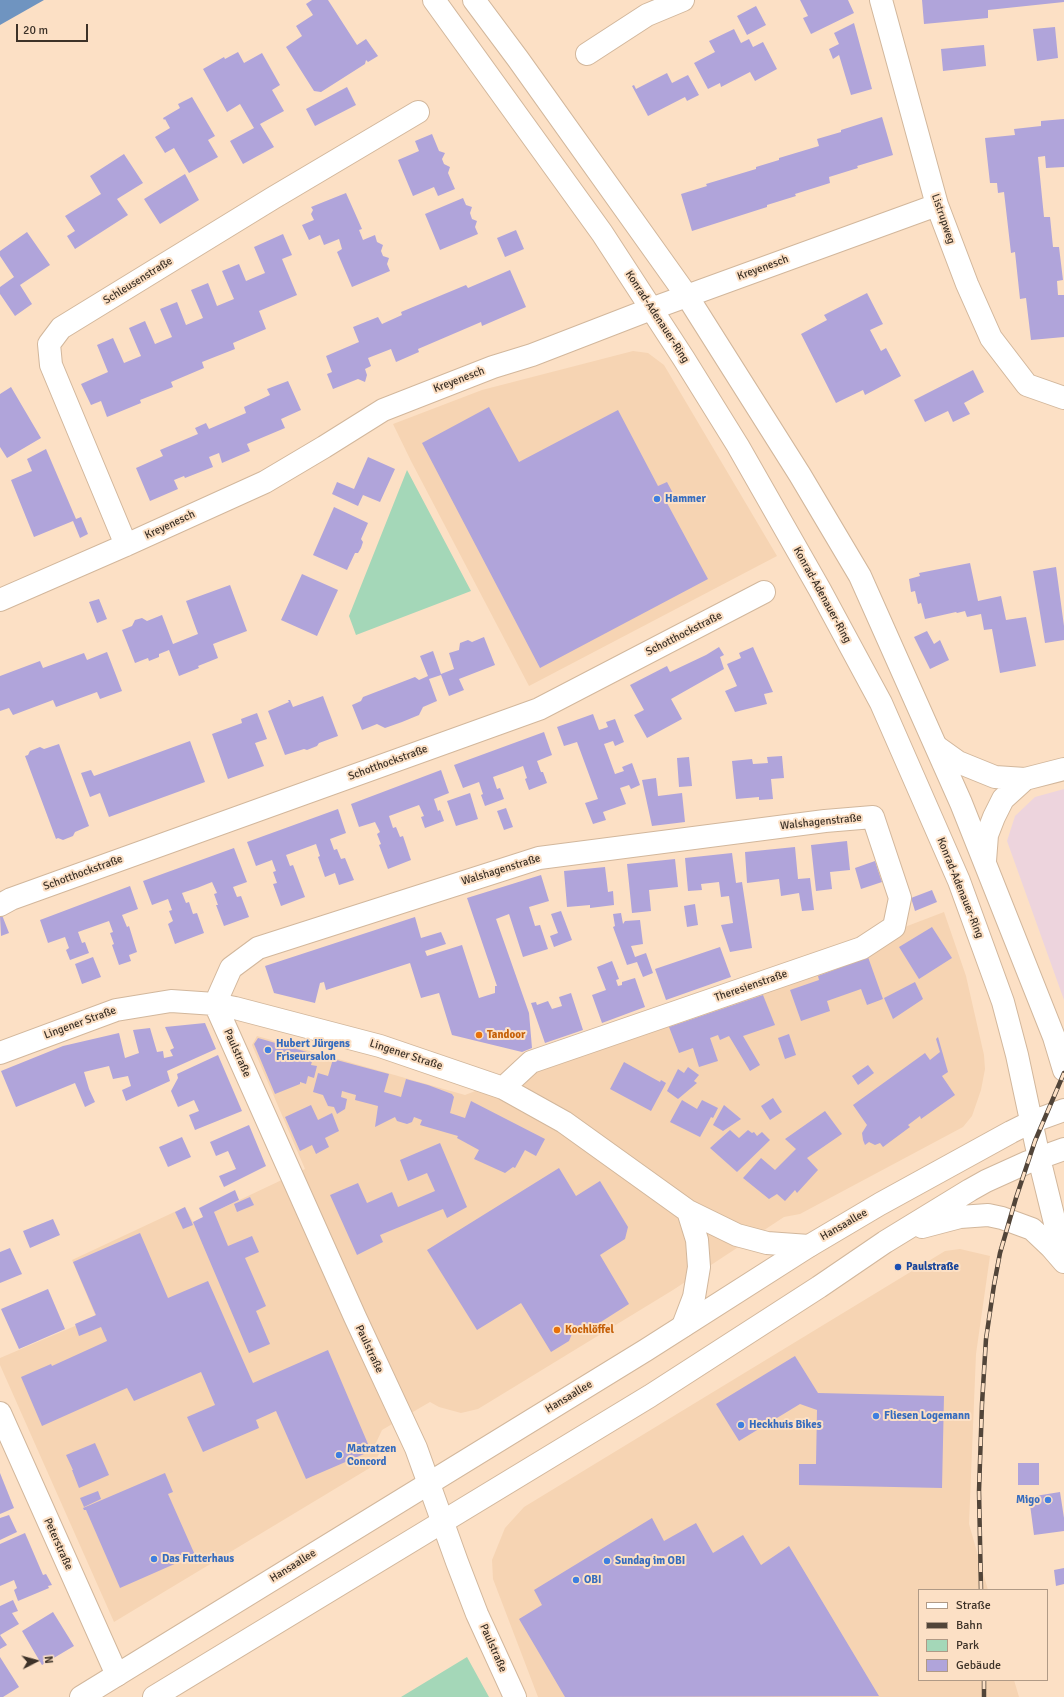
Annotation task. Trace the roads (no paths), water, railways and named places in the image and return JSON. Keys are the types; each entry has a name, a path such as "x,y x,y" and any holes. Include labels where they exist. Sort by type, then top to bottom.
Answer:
{"street":[{"name":"Konrad-Adenauer-Ring","path":"434,0 602,234 684,359 738,446 820,590 881,703 959,880 1003,1002 1017,1054 1039,1158 1064,1261"},
{"path":"474,0 518,59 687,296 800,475 860,576 937,747 985,861 1054,1036 1064,1070"},
{"path":"587,54 648,15 683,0"},
{"name":"Listrupweg","path":"881,0 937,205 967,284 992,338 1027,385 1064,398"},
{"name":"Schleusenstraße","path":"126,545 51,365 49,344 61,328 273,198 418,112"},
{"name":"Kreyenesch","path":"0,600 265,482 383,410 493,367 937,205"},
{"name":"Schotthockstraße","path":"0,905 26,893 539,709 764,592"},
{"path":"937,747 958,762 974,770 995,777 1025,779 1064,769"},
{"path":"985,861 988,835 994,817 1003,800 1025,779"},
{"name":"Walshagenstraße","path":"215,1004 231,968 258,948 539,858 825,821 873,817"},
{"name":"Theresienstraße","path":"503,1088 531,1062 862,948 894,927 900,898 873,817"},
{"name":"Lingener Straße","path":"0,1053 116,1010 170,1001 215,1004 380,1046 503,1088 564,1122 688,1211 737,1235 767,1242 809,1246"},
{"name":"Paulstraße","path":"215,1004 354,1317 416,1448 477,1614 514,1697"},
{"name":"Hansaallee","path":"82,1697 683,1326 809,1246 880,1204 1031,1122 1064,1110"},
{"path":"154,1697 650,1396 901,1232 986,1181 1064,1149"},
{"path":"683,1326 694,1297 699,1268 697,1240 688,1211"},
{"path":"901,1232 960,1217 988,1215 1015,1222 1032,1229 1064,1261"},
{"name":"Peterstraße","path":"0,1413 117,1675"}],"water":[{"path":"0,0 44,0 0,25"}],"railway":[{"path":"981,1589 979,1491 982,1404 986,1339 994,1285 1000,1253 1016,1198 1035,1141 1064,1073"},
{"path":"984,1681 984,1697"}],"place":[{"name":"Hammer","path":"657,499"},
{"name":"Tandoor","path":"479,1035"},
{"name":"Hubert Jürgens Friseursalon","path":"268,1050"},
{"name":"Paulstraße","path":"898,1267"},
{"name":"Kochlöffel","path":"557,1330"},
{"name":"Fliesen Logemann","path":"876,1416"},
{"name":"Heckhuis Bikes","path":"741,1425"},
{"name":"Matratzen Concord","path":"339,1455"},
{"name":"Migo","path":"1048,1500"},
{"name":"Das Futterhaus","path":"154,1559"},
{"name":"Sundag im OBI","path":"607,1561"},
{"name":"OBI","path":"576,1580"}]}
